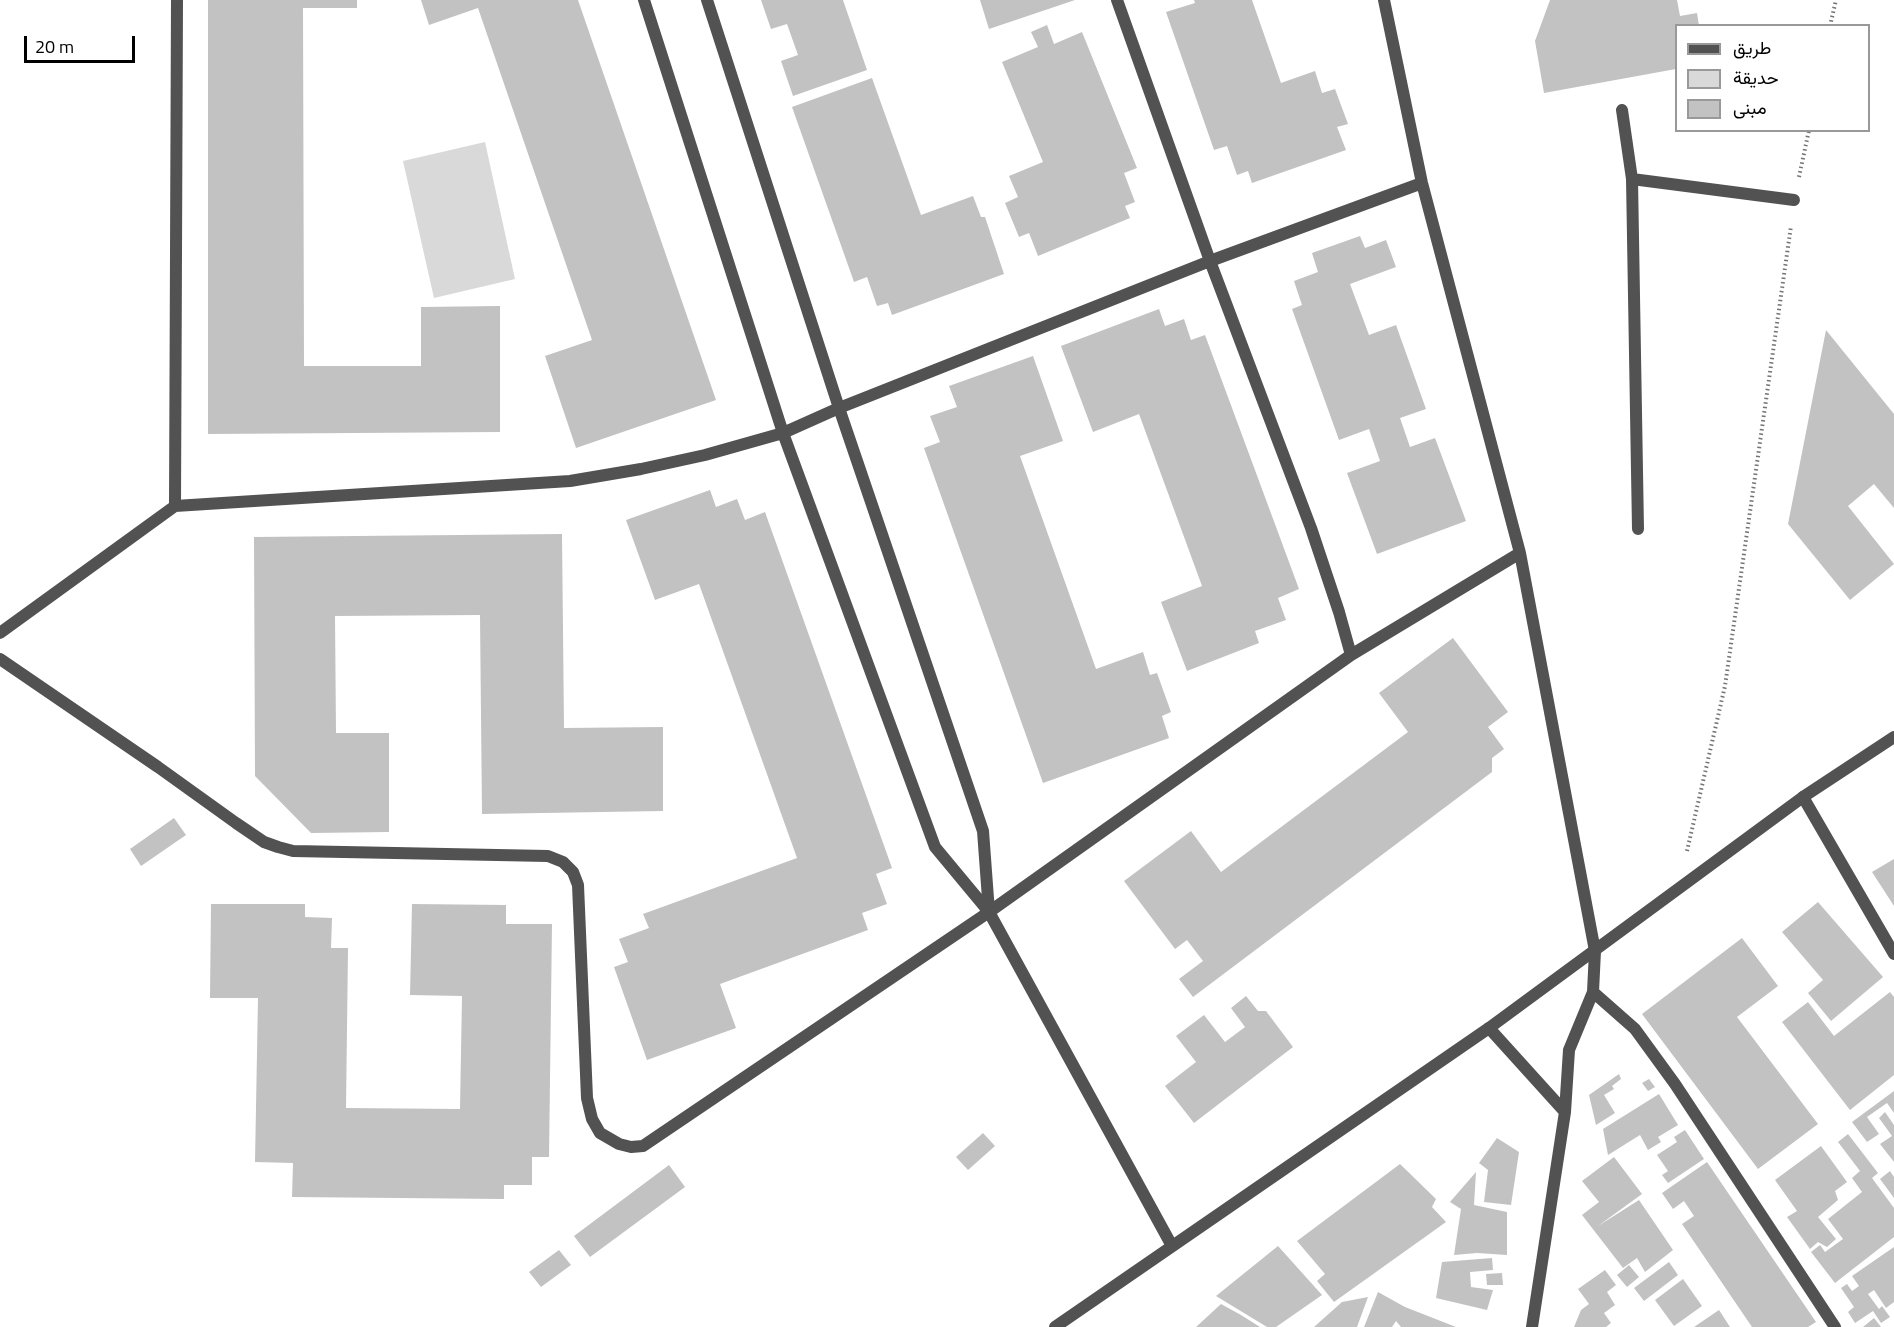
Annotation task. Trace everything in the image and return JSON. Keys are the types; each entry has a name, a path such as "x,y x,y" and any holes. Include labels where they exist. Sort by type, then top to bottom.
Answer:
{"street":[{"path":"175,506 177,0"},
{"path":"644,0 783,433 934,847 989,912 1172,1246"},
{"path":"707,0 839,408 983,831 989,912"},
{"path":"1117,0 1210,261 1311,528 1340,612 1351,655"},
{"path":"1384,0 1422,183 1520,553 1595,951 1593,992 1569,1050 1565,1112 1532,1327"},
{"path":"1622,110 1632,179 1638,528"},
{"path":"1632,179 1794,200"},
{"path":"0,633 175,506 570,481 694,458 783,433 839,408 1210,261 1422,183"},
{"path":"0,659 264,842 293,851 548,856 563,862 573,872 578,885 587,1098 592,1119 600,1133 631,1148 643,1146 989,912 1351,655 1520,553"},
{"path":"1054,1327 1489,1028 1803,797 1894,737"},
{"path":"1803,797 1894,954"},
{"path":"1593,992 1635,1029 1681,1093 1835,1327"},
{"path":"1489,1028 1565,1112"}],"path":[{"path":"1830,24 1836,0"},
{"path":"1679,889 1725,687 1794,200 1809,132"}],"green space":[{"path":"485,142 515,279 434,298 403,161"}],"building":[{"path":"208,0 357,0 357,8 303,8 304,366 421,366 421,307 500,306 500,432 208,434"},
{"path":"421,0 578,0 716,400 576,448 545,356 592,340 478,8 429,25"},
{"path":"761,0 843,0 867,70 793,96 781,61 798,55 787,24 771,29"},
{"path":"980,0 1075,0 989,29"},
{"path":"1194,0 1252,0 1281,83 1315,71 1322,93 1335,89 1348,124 1337,127 1346,150 1252,183 1248,171 1237,175 1227,146 1214,150 1166,12 1195,3"},
{"path":"1550,0 1677,0 1680,16 1697,13 1699,24 1675,24 1675,69 1544,93 1535,41"},
{"path":"1047,25 1054,44 1082,32 1137,168 1124,173 1135,202 1125,206 1130,218 1038,256 1029,233 1019,237 1005,203 1018,197 1009,176 1043,162 1002,62 1038,47 1031,32"},
{"path":"872,78 921,215 973,196 981,217 985,217 1004,274 892,315 888,303 877,306 867,277 854,282 792,107"},
{"path":"1360,236 1365,248 1386,240 1396,267 1350,284 1369,335 1396,325 1426,409 1400,418 1410,447 1435,438 1466,521 1377,554 1347,473 1380,461 1369,429 1339,440 1292,309 1302,305 1294,281 1318,272 1312,253"},
{"path":"1159,309 1165,326 1184,319 1191,340 1205,335 1299,589 1278,598 1286,620 1255,631 1259,643 1187,671 1161,602 1202,586 1139,414 1093,432 1061,346"},
{"path":"1826,330 1894,414 1894,508 1874,484 1848,506 1894,564 1850,600 1788,524"},
{"path":"1033,356 1063,441 1020,456 1096,669 1143,652 1150,675 1157,673 1171,712 1162,716 1169,738 1043,783 924,448 940,442 930,416 957,407 949,386"},
{"path":"710,490 716,507 737,499 745,520 765,512 892,868 876,874 887,904 862,913 868,930 720,984 736,1028 647,1060 614,967 628,962 619,939 649,928 643,914 797,858 699,584 655,600 626,520"},
{"path":"562,534 564,728 663,727 663,811 482,814 480,615 335,616 336,733 389,733 389,832 311,833 255,776 254,537"},
{"path":"1453,638 1508,712 1488,727 1504,749 1492,758 1492,772 1193,997 1179,979 1203,961 1187,940 1175,949 1124,881 1191,831 1221,872 1408,732 1379,693"},
{"path":"174,818 186,835 141,866 130,849"},
{"path":"1894,859 1894,906 1872,872"},
{"path":"1818,902 1883,977 1831,1021 1808,993 1823,980 1782,932"},
{"path":"211,904 305,904 305,917 332,918 331,948 348,948 346,1108 460,1109 462,996 410,995 412,904 506,905 506,924 552,924 549,1157 532,1157 532,1185 504,1185 504,1199 292,1197 293,1163 255,1162 258,998 210,998"},
{"path":"1742,938 1778,986 1737,1017 1818,1124 1758,1169 1642,1014"},
{"path":"1890,992 1894,997 1894,1075 1850,1110 1782,1022 1808,1002 1834,1036"},
{"path":"1246,996 1258,1011 1266,1011 1293,1047 1194,1123 1165,1086 1196,1062 1176,1036 1204,1015 1225,1042 1245,1027 1231,1008"},
{"path":"1619,1074 1621,1079 1612,1086 1614,1089 1604,1095 1615,1113 1596,1125 1589,1095"},
{"path":"1649,1079 1655,1087 1648,1091 1642,1083"},
{"path":"1894,1091 1894,1113 1887,1103 1867,1117 1879,1134 1867,1142 1852,1122"},
{"path":"1659,1094 1678,1125 1658,1137 1661,1142 1648,1150 1640,1135 1608,1155 1603,1129"},
{"path":"1885,1112 1894,1125 1894,1162 1880,1144 1892,1136 1879,1118"},
{"path":"1685,1130 1704,1159 1668,1183 1662,1175 1668,1171 1657,1155 1677,1142 1674,1137"},
{"path":"983,1133 995,1146 968,1170 956,1157"},
{"path":"1848,1134 1878,1173 1872,1178 1894,1208 1894,1237 1835,1283 1811,1252 1820,1245 1825,1252 1843,1239 1828,1219 1862,1192 1852,1178 1860,1171 1838,1142"},
{"path":"1497,1138 1519,1152 1511,1205 1484,1202 1488,1170 1479,1163"},
{"path":"1821,1146 1847,1182 1835,1191 1838,1200 1818,1217 1836,1239 1827,1247 1818,1242 1810,1249 1787,1217 1797,1211 1775,1180"},
{"path":"1614,1157 1642,1194 1598,1226 1639,1200 1673,1250 1645,1272 1637,1258 1623,1268 1582,1215 1599,1202 1582,1181"},
{"path":"1707,1162 1816,1322 1808,1327 1752,1327 1682,1224 1694,1216 1684,1201 1673,1209 1662,1193"},
{"path":"1400,1164 1436,1199 1432,1207 1446,1222 1334,1302 1317,1281 1325,1274 1297,1241"},
{"path":"669,1165 685,1187 590,1257 574,1236"},
{"path":"1890,1171 1894,1177 1894,1198 1880,1179"},
{"path":"1476,1172 1474,1205 1507,1212 1507,1255 1477,1253 1454,1255 1461,1209 1450,1202"},
{"path":"1278,1246 1322,1295 1276,1327 1267,1327 1216,1296"},
{"path":"1894,1247 1894,1302 1886,1308 1874,1290 1868,1294 1879,1309 1882,1306 1890,1317 1881,1323 1873,1311 1855,1323 1848,1312 1854,1307 1841,1288 1847,1284 1852,1291 1859,1286 1852,1276"},
{"path":"559,1250 571,1265 541,1287 529,1272"},
{"path":"1492,1258 1493,1270 1470,1272 1471,1287 1493,1290 1487,1310 1436,1298 1442,1262"},
{"path":"1669,1262 1678,1275 1644,1301 1634,1288"},
{"path":"1629,1265 1639,1277 1627,1287 1617,1275"},
{"path":"1605,1270 1616,1285 1607,1292 1615,1305 1604,1313 1611,1323 1606,1327 1574,1327 1581,1310 1589,1304 1578,1289"},
{"path":"1502,1273 1503,1285 1487,1285 1486,1274"},
{"path":"1683,1279 1702,1306 1674,1326 1655,1300"},
{"path":"1378,1292 1405,1307 1456,1327 1401,1327 1396,1321 1392,1327 1364,1327"},
{"path":"1368,1297 1357,1327 1314,1327 1342,1302"},
{"path":"1221,1304 1241,1315 1260,1327 1196,1327"},
{"path":"1719,1310 1730,1327 1694,1327"},
{"path":"1874,1318 1881,1327 1863,1327"}]}
